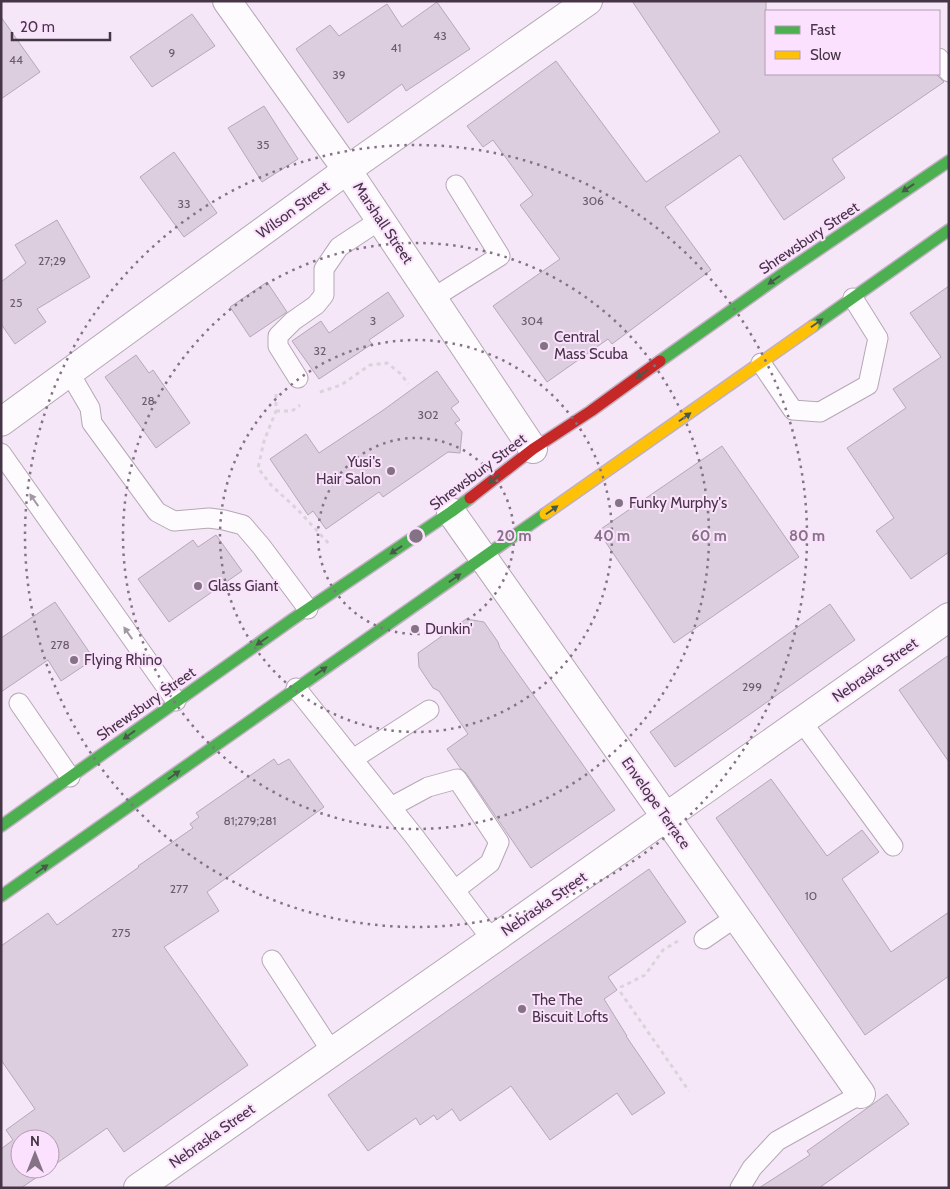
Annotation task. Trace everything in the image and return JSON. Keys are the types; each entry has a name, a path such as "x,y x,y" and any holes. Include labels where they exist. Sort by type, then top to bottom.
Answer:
{"main road":[{"name":"Shrewsbury Street","path":"1,826 308,609 451,512 533,449 591,411 784,273 949,161"},
{"path":"1,896 949,230"}],"street":[{"name":"Marshall Street","path":"228,1 347,170 533,449"},
{"name":"Wilson Street","path":"1,422 347,170 588,1"},
{"name":"Envelope Terrace","path":"451,512 861,1094"},
{"name":"Nebraska Street","path":"138,1188 949,617"}],"lane":[{"path":"940,59 949,72"},
{"path":"432,298 500,256 456,186"},
{"path":"294,372 278,346 278,336 293,321 316,305 324,295 324,269 339,247 380,220"},
{"path":"761,362 793,410 820,412 868,385 878,338 852,298"},
{"path":"69,372 90,408 92,423 157,512 174,521 209,518 243,525 308,609"},
{"path":"1,454 176,702"},
{"path":"296,688 391,807 492,940"},
{"path":"19,703 70,777"},
{"path":"353,759 428,710"},
{"path":"802,722 893,846"},
{"path":"391,807 428,787 457,779 499,842 490,863 455,890"},
{"path":"694,938 736,917"},
{"path":"272,960 332,1052"},
{"path":"740,1188 752,1168 777,1141 861,1094"}],"path":[{"path":"314,395 341,385 370,365 387,362 402,374 408,384"},
{"path":"294,372 276,391 276,411 264,441 258,468 271,485 330,544"},
{"path":"276,411 292,411 307,400"},
{"path":"689,1091 621,993 621,987 645,975 663,950 694,938"}],"building":[{"path":"632,1 766,1 765,75 937,75 944,82 832,159 845,178 784,220 740,155 665,207 711,270 612,344 608,339 547,382 493,306 560,259 520,205 533,195 493,140 483,147 467,126 556,61 646,182 720,132"},
{"path":"437,2 470,49 406,91 402,84 348,123 296,49 330,25 339,36 387,4 402,27"},
{"path":"192,14 215,46 152,87 130,57"},
{"path":"1,17 40,72 1,99"},
{"path":"264,106 298,159 262,182 228,128"},
{"path":"174,152 217,213 184,237 140,177"},
{"path":"57,220 90,277 37,309 46,322 15,344 1,324 1,282 26,263 15,245"},
{"path":"267,282 287,312 250,337 230,307"},
{"path":"949,286 949,552 911,579 876,531 894,518 847,448 906,408 893,389 941,357 910,313"},
{"path":"388,292 404,316 369,340 372,344 319,379 292,341 321,321 329,333"},
{"path":"136,355 149,373 153,370 190,423 156,448 105,377"},
{"path":"437,371 459,402 451,408 460,420 455,423 462,432 460,453 448,452 383,497 379,492 326,529 313,511 308,515 270,459 306,434 319,453"},
{"path":"722,446 799,557 674,643 598,531"},
{"path":"216,535 242,571 169,622 138,579 193,540 198,547"},
{"path":"55,602 94,659 61,681 48,660 1,692 1,638"},
{"path":"830,604 855,640 675,767 650,732"},
{"path":"466,619 484,622 500,648 615,810 531,868 466,773 447,749 468,734 439,691 433,688 419,667 418,653"},
{"path":"949,655 949,762 899,690"},
{"path":"274,759 278,765 289,759 324,807 207,892 219,911 164,947 248,1065 124,1152 107,1128 60,1161 60,1129 10,1129 10,1136 6,1130 35,1109 1,1060 1,946 48,913 57,925 193,828 190,824 199,817 196,813"},
{"path":"771,779 827,856 862,830 879,852 842,879 891,952 949,912 949,976 865,1035 716,818"},
{"name":"The The Biscuit Lofts","path":"649,869 686,922 608,977 617,990 604,999 626,1036 665,1093 632,1115 617,1093 550,1140 511,1086 460,1121 452,1109 437,1120 434,1115 420,1125 416,1118 368,1151 328,1095"},
{"path":"887,1094 909,1124 819,1188 759,1188 810,1155 807,1151"},
{"path":"10,1142 10,1179 34,1179 21,1188 1,1188 1,1149"}],"traffic: fast":[{"path":"660,361 784,273 949,161"},
{"path":"813,326 949,230"},
{"path":"1,826 293,619 470,498"},
{"path":"1,896 545,514"}],"traffic: slow":[{"path":"545,514 813,326"}],"traffic: jam":[{"path":"470,498 533,449 591,411 660,361"}],"place":[{"name":"Central Mass Scuba","path":"544,346"},
{"name":"Yusi's Hair Salon","path":"391,471"},
{"name":"Funky Murphy's","path":"619,503"},
{"name":"Glass Giant","path":"198,586"},
{"name":"Dunkin'","path":"415,629"},
{"name":"Flying Rhino","path":"74,660"},
{"name":"The The Biscuit Lofts","path":"522,1009"}]}
